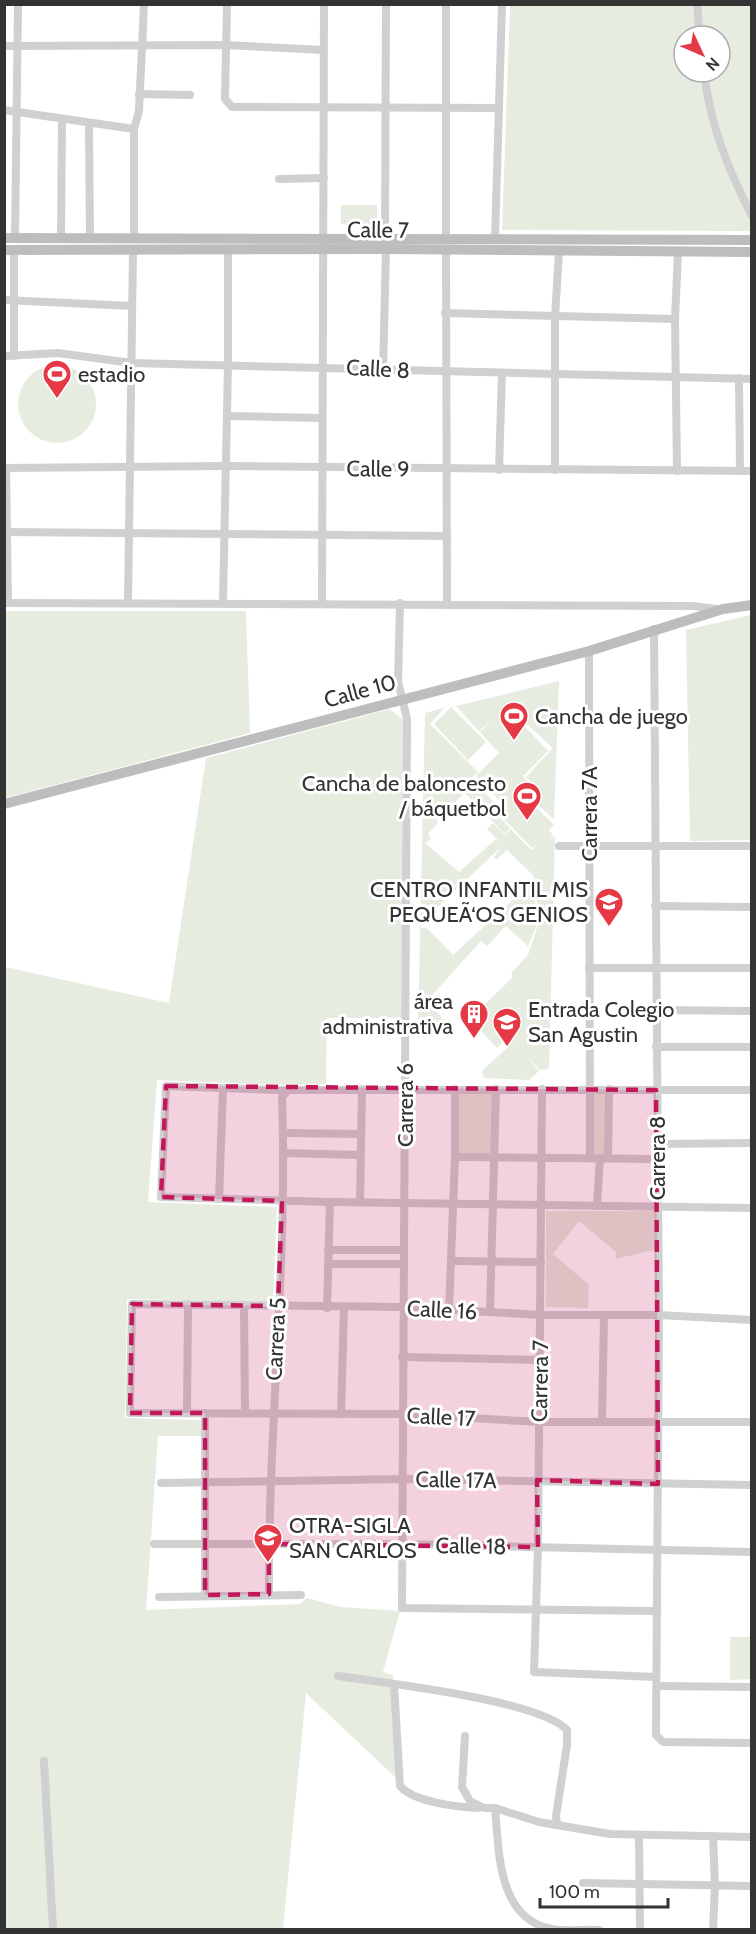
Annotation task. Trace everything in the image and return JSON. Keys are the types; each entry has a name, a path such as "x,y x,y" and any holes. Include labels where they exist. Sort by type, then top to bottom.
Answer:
{"main road":[{"name":"Calle 7","path":"10,238 134,238 325,244"},
{"name":"Calle 7","path":"9,250 228,249 385,243 446,238 752,240"},
{"name":"Calle 7","path":"385,243 446,250 752,252"},
{"name":"Calle 10","path":"4,804 589,651 723,609 752,605"}],"street":[{"path":"10,238 18,4"},
{"path":"134,238 134,129 139,94 144,4"},
{"path":"227,4 225,99 232,107 445,110 498,108"},
{"path":"322,603 321,418 325,244 324,4"},
{"path":"383,370 386,4"},
{"path":"446,4 446,238"},
{"path":"495,238 502,4"},
{"path":"697,4 699,24"},
{"path":"4,46 226,45 323,50"},
{"path":"706,84 708,102 725,164 752,216"},
{"path":"139,94 189,95"},
{"path":"4,110 15,110 89,125 134,129"},
{"path":"61,238 62,120"},
{"path":"89,125 90,238"},
{"path":"279,179 324,178"},
{"path":"223,603 228,249"},
{"path":"9,250 14,300 14,356"},
{"path":"128,603 133,250"},
{"path":"446,250 447,603"},
{"path":"555,470 555,317 560,251"},
{"path":"677,471 675,319 678,251"},
{"path":"4,300 132,306"},
{"path":"445,313 675,319"},
{"name":"Calle 8","path":"4,356 58,353 132,363 752,379"},
{"path":"499,470 502,373"},
{"path":"739,378 740,471"},
{"path":"227,416 321,418"},
{"name":"Calle 9","path":"5,468 226,466 321,469 752,471"},
{"path":"5,468 6,603"},
{"path":"6,532 322,537 447,536"},
{"name":"Calle 10","path":"6,603 447,603 693,606 723,609"},
{"name":"Carrera 6","path":"400,603 398,681 407,719 405,1203 401,1414 402,1608 534,1611"},
{"name":"Carrera 8","path":"654,629 659,1315 655,1611 656,1735 663,1742 752,1743"},
{"name":"Carrera 7A","path":"589,651 590,1158"},
{"path":"559,846 752,846"},
{"path":"655,906 752,907"},
{"path":"590,968 752,968"},
{"path":"656,1010 752,1011"},
{"path":"656,1047 752,1047"},
{"path":"752,1090 166,1086 161,1197 330,1202 752,1208"},
{"path":"219,1199 223,1088"},
{"name":"Carrera 5","path":"269,1594 272,1414 282,1201 282,1097 290,1088"},
{"path":"360,1202 362,1089"},
{"path":"449,1310 454,1204 454,1089"},
{"path":"490,1312 496,1089"},
{"name":"Carrera 7","path":"542,1089 538,1547 534,1611 534,1672 656,1681"},
{"path":"597,1206 604,1158 609,1089"},
{"path":"283,1133 361,1134"},
{"path":"657,1144 752,1143"},
{"path":"283,1153 360,1155"},
{"path":"455,1157 657,1158"},
{"path":"327,1308 330,1202"},
{"path":"328,1251 404,1250"},
{"path":"452,1261 541,1262"},
{"path":"328,1263 403,1264"},
{"name":"Calle 16","path":"130,1413 132,1304 327,1308 403,1307 540,1315 659,1315 752,1320"},
{"path":"187,1413 188,1304"},
{"path":"244,1305 245,1413"},
{"path":"341,1414 344,1308"},
{"path":"602,1422 604,1315"},
{"path":"402,1357 540,1360"},
{"name":"Calle 17","path":"130,1413 401,1414 539,1422 752,1422"},
{"path":"205,1595 206,1413"},
{"name":"Calle 17A","path":"161,1483 402,1479 752,1485"},
{"name":"Calle 18","path":"154,1544 402,1545 752,1552"},
{"path":"159,1597 301,1595"},
{"path":"534,1611 655,1611"},
{"path":"338,1676 506,1704 560,1723 567,1730 567,1745 556,1816 557,1825"},
{"path":"656,1681 752,1687"},
{"path":"394,1684 400,1786 406,1792 453,1806 495,1808 538,1822 610,1834 752,1837"},
{"path":"465,1736 462,1787 470,1801 484,1808"},
{"path":"44,1761 53,1929"},
{"path":"495,1808 501,1870 516,1906 540,1925 553,1929 598,1929"},
{"path":"639,1835 640,1929"},
{"path":"713,1836 716,1885 713,1929"},
{"path":"583,1883 752,1886"}],"highlighted area":[{"path":"166,1086 656,1090 658,1484 537,1480 538,1547 269,1544 269,1594 205,1595 205,1413 130,1413 132,1304 278,1306 282,1201 161,1197"}],"shaded area":[{"path":"510,5 751,5 751,231 502,230"},
{"path":"341,205 377,205 377,224 341,224"},
{"name":"estadio","path":"49,365 65,365 79,371 90,382 96,396 96,412 90,426 79,437 65,443 49,443 35,437 24,426 18,412 18,396 24,382 35,371"},
{"path":"5,611 246,611 250,733 5,798"},
{"path":"751,615 751,840 690,841 686,630"},
{"path":"559,681 554,820 527,794 534,785 526,777 553,748 506,707 548,751 523,776 532,786 523,794 554,825 549,830 553,835 548,841 555,836 549,1069 540,1070 525,1054 539,1071 529,1080 484,1078 482,1071 513,1042 507,1037 497,1048 471,1020 473,1018 466,1011 472,1005 477,1010 480,1009 513,977 511,973 528,955 539,922 534,876 507,850 496,860 494,857 501,847 425,919 421,928 427,928 453,955 532,882 538,922 528,946 506,926 487,946 481,941 427,1001 451,1028 418,1028 425,713 444,708 430,724 478,772 471,778 500,809 496,813 510,828 505,834 465,793 436,820 438,823 428,834 431,839 425,843 459,872 496,839 504,846 487,829 493,823 505,835 511,829 531,850 537,844 532,848 501,816 508,809 476,776 499,753 480,732 494,719 479,731 456,706"},
{"path":"451,707 486,742 468,760 434,724"},
{"path":"390,709 403,720 402,1018 327,1018 326,1084 275,1085 157,1080 148,1202 277,1207 273,1302 127,1299 125,1418 202,1420 201,1436 158,1436 146,1610 300,1604 307,1598 340,1607 400,1611 383,1672 393,1675 397,1779 306,1693 283,1929 5,1930 5,967 169,1003 206,758"},
{"path":"458,1091 493,1093 493,1154 458,1154"},
{"path":"593,1091 608,1091 607,1157 592,1157"},
{"path":"546,1211 655,1211 654,1250 615,1259 617,1253 579,1221 553,1254 589,1285 588,1308 546,1307"},
{"path":"730,1637 751,1637 751,1679 730,1680"}],"place":[{"name":"estadio","path":"57,400"},
{"name":"Cancha de juego","path":"514,742"},
{"name":"Cancha de baloncesto / báquetbol","path":"527,822"},
{"name":"CENTRO INFANTIL MIS PEQUEÃ‘OS GENIOS","path":"609,928"},
{"name":"área administrativa","path":"474,1040"},
{"name":"Entrada Colegio San Agustin","path":"507,1048"},
{"name":"OTRA-SIGLA SAN CARLOS","path":"268,1564"}]}
